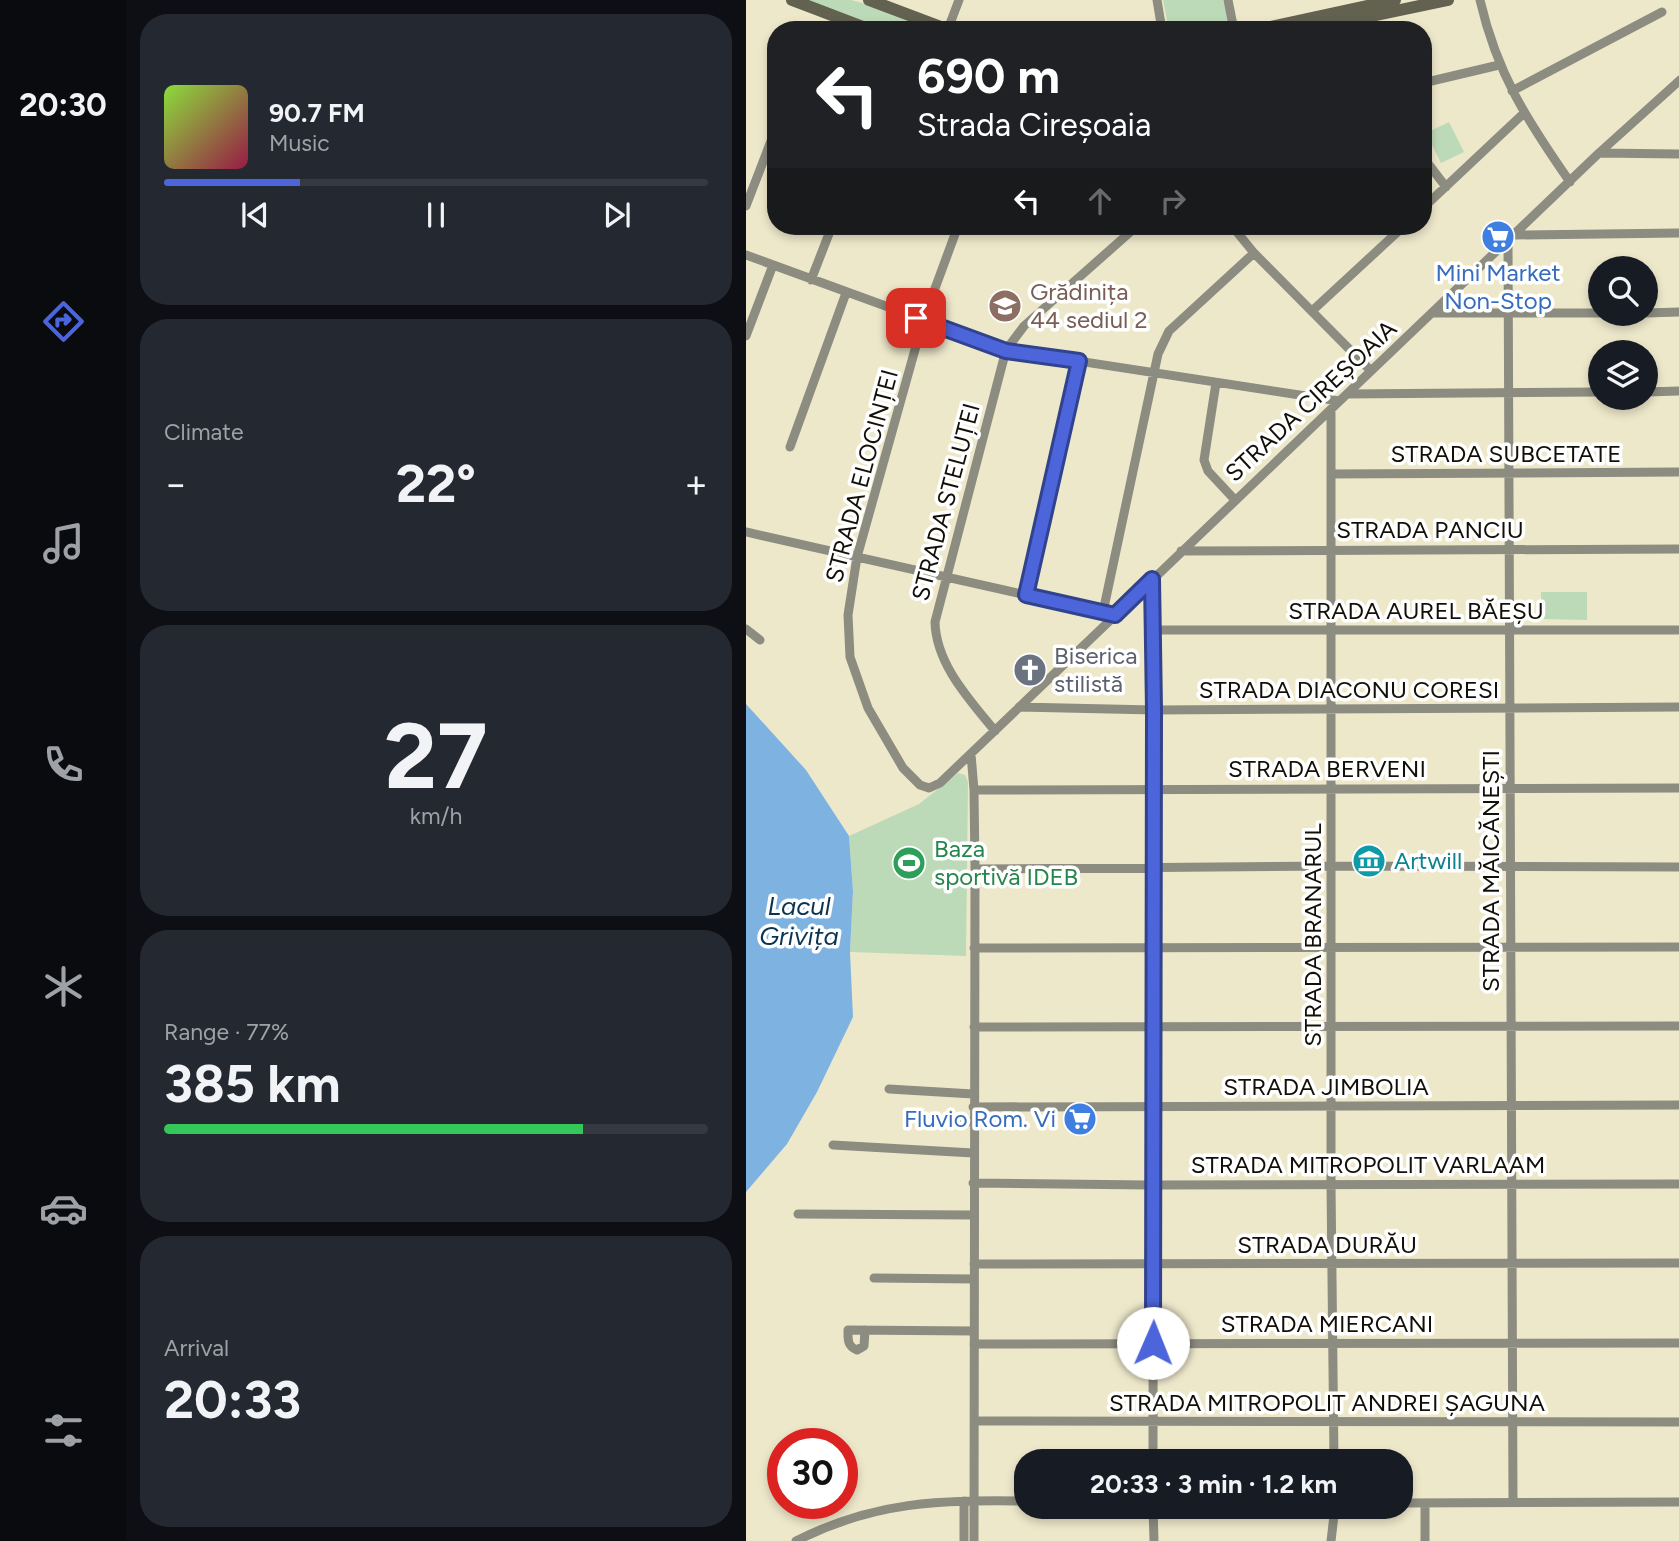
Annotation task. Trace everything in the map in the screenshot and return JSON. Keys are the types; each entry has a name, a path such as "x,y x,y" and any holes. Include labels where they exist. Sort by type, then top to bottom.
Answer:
{"street":[{"path":"792,0 845,21"},
{"path":"869,0 927,21"},
{"path":"952,21 959,0"},
{"path":"1157,0 1160,21"},
{"path":"1228,0 1232,21"},
{"path":"1298,21 1395,0"},
{"path":"1348,21 1448,0"},
{"path":"1480,0 1499,65 1523,114 1570,182"},
{"path":"1512,91 1662,12"},
{"path":"1432,81 1499,65"},
{"name":"STRADA CIREȘOAIA","path":"971,754 1599,153 1679,80"},
{"path":"1432,200 1523,114"},
{"path":"746,206 767,151"},
{"path":"1599,153 1679,154"},
{"path":"1432,169 1446,187"},
{"path":"1511,237 1679,233"},
{"path":"811,279 828,235"},
{"name":"STRADA ELOCINȚEI","path":"955,235 923,321 857,557 848,615 850,657 861,691 880,733 903,768 925,788 934,788 971,754"},
{"path":"1006,351 1024,326 1127,235"},
{"path":"1239,235 1371,371"},
{"path":"1312,311 1394,235"},
{"name":"STRADA MĂICĂNEȘTI","path":"1511,237 1509,550 1514,1502"},
{"path":"1103,612 1161,347 1169,331 1254,253"},
{"path":"746,255 1006,351 1339,401"},
{"path":"746,336 773,265"},
{"path":"790,447 846,293"},
{"path":"1658,313 1679,312"},
{"path":"1432,313 1588,313"},
{"name":"STRADA STELUȚEI","path":"995,731 955,679 937,642 935,622 1006,351"},
{"path":"1026,595 1079,361"},
{"path":"1216,383 1204,460 1208,471 1235,500"},
{"path":"1658,391 1679,391"},
{"path":"1347,394 1588,392"},
{"name":"STRADA BRANARUL","path":"1331,409 1334,1449"},
{"name":"STRADA SUBCETATE","path":"1332,474 1679,472"},
{"path":"746,532 1115,615"},
{"name":"STRADA PANCIU","path":"1181,551 1679,549"},
{"path":"1152,579 1155,1106 1153,1449"},
{"path":"746,629 759,640"},
{"name":"STRADA AUREL BĂEȘU","path":"1153,630 1679,630"},
{"name":"STRADA DIACONU CORESI","path":"1019,707 1154,710 1679,707"},
{"path":"964,1541 974,1421 974,1264 970,1215 973,1183 975,869 971,754"},
{"name":"STRADA BERVENI","path":"974,790 1679,788"},
{"path":"975,869 1679,867"},
{"path":"974,948 1679,947"},
{"path":"974,1027 1679,1026"},
{"path":"890,1089 973,1094"},
{"name":"STRADA JIMBOLIA","path":"973,1107 1679,1105"},
{"path":"930,1120 973,1122"},
{"path":"833,1145 973,1153"},
{"name":"STRADA MITROPOLIT VARLAAM","path":"973,1183 1679,1184"},
{"path":"798,1214 970,1215"},
{"name":"STRADA DURĂU","path":"974,1264 1679,1263"},
{"path":"874,1278 974,1279"},
{"path":"865,1330 974,1331"},
{"name":"STRADA MIERCANI","path":"974,1344 1679,1343"},
{"name":"STRADA MITROPOLIT ANDREI ȘAGUNA","path":"974,1421 1679,1422"},
{"path":"969,1501 974,1541"},
{"path":"796,1541 838,1521 872,1511 919,1503 1014,1501"},
{"path":"1413,1503 1679,1502"},
{"path":"1425,1503 1425,1541"},
{"path":"1153,1519 1154,1541"},
{"path":"1331,1541 1334,1519"}],"green space":[{"path":"803,0 851,0 916,21 858,21"},
{"path":"1163,0 1223,0 1229,21 1167,21"},
{"path":"1449,122 1464,152 1441,163 1432,145 1432,130"},
{"path":"1541,592 1587,592 1587,620 1541,619"},
{"name":"Baza sportivă IDEB","path":"958,773 965,775 968,782 966,956 850,952 853,891 849,836 919,804"}],"water":[{"name":"Lacul Grivița","path":"746,704 806,770 849,836 853,891 850,952 853,1017 817,1092 787,1144 746,1192"}],"place":[{"name":"Mini Market Non-Stop","path":"1498,237"},
{"name":"Grădinița 44 sediul 2","path":"1005,306"},
{"name":"Biserica stilistă","path":"1030,670"},
{"name":"Artwill","path":"1369,861"},
{"name":"Baza sportivă IDEB","path":"909,863"},
{"name":"Fluvio Rom. Vi","path":"1080,1119"}],"route":[{"path":"916,318 1006,351 1079,361 1026,595 1115,615 1152,579 1155,1264 1153,1343"}]}
